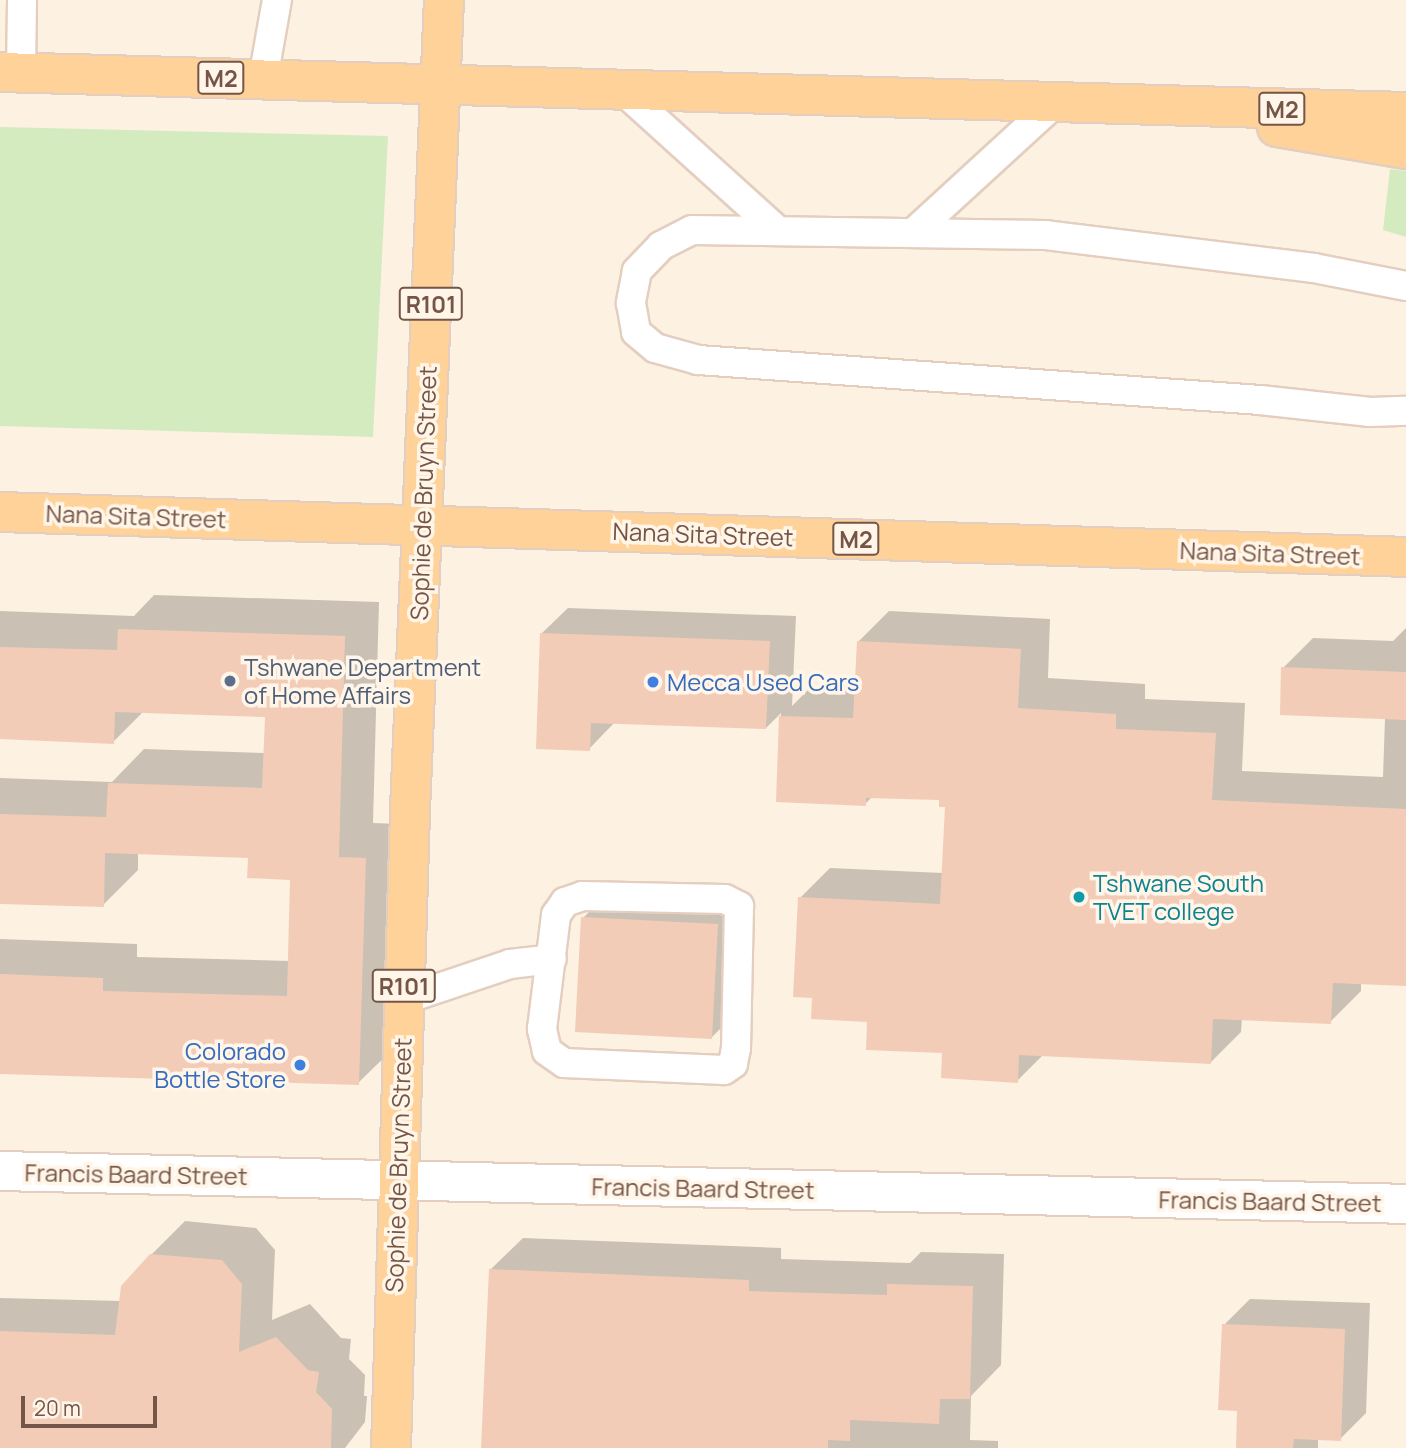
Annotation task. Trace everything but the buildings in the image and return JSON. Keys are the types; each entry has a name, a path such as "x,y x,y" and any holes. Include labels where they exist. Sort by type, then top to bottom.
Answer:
{"main road":[{"name":"Sophie de Bruyn Street","path":"391,1448 403,1000 444,0"},
{"name":"M2","path":"10,73 1406,112"},
{"path":"1158,105 1406,149"},
{"name":"Nana Sita Street","path":"0,512 1406,558"}],"street":[{"name":"Francis Baard Street","path":"0,1171 1406,1204"}],"lane":[{"path":"10,73 22,0"},
{"path":"263,79 277,0"},
{"path":"621,89 777,230"},
{"path":"914,232 1056,102"},
{"path":"1406,286 1314,268 1046,235 692,230 661,246 637,271 631,303 636,332 655,348 698,360 1260,400 1370,412 1406,411"},
{"path":"582,896 725,899 739,906 736,1048 733,1064 724,1070 564,1063 547,1051 542,1030 552,958 556,915 565,902 582,896"},
{"path":"403,1000 510,964 552,958"}],"green space":[{"path":"0,127 388,136 373,437 0,426"},
{"path":"1390,169 1406,171 1406,237 1383,230"}],"place":[{"name":"Tshwane Department of Home Affairs","path":"230,681"},
{"name":"Mecca Used Cars","path":"653,682"},
{"name":"Tshwane South TVET college","path":"1079,897"},
{"name":"Colorado Bottle Store","path":"300,1065"}]}
